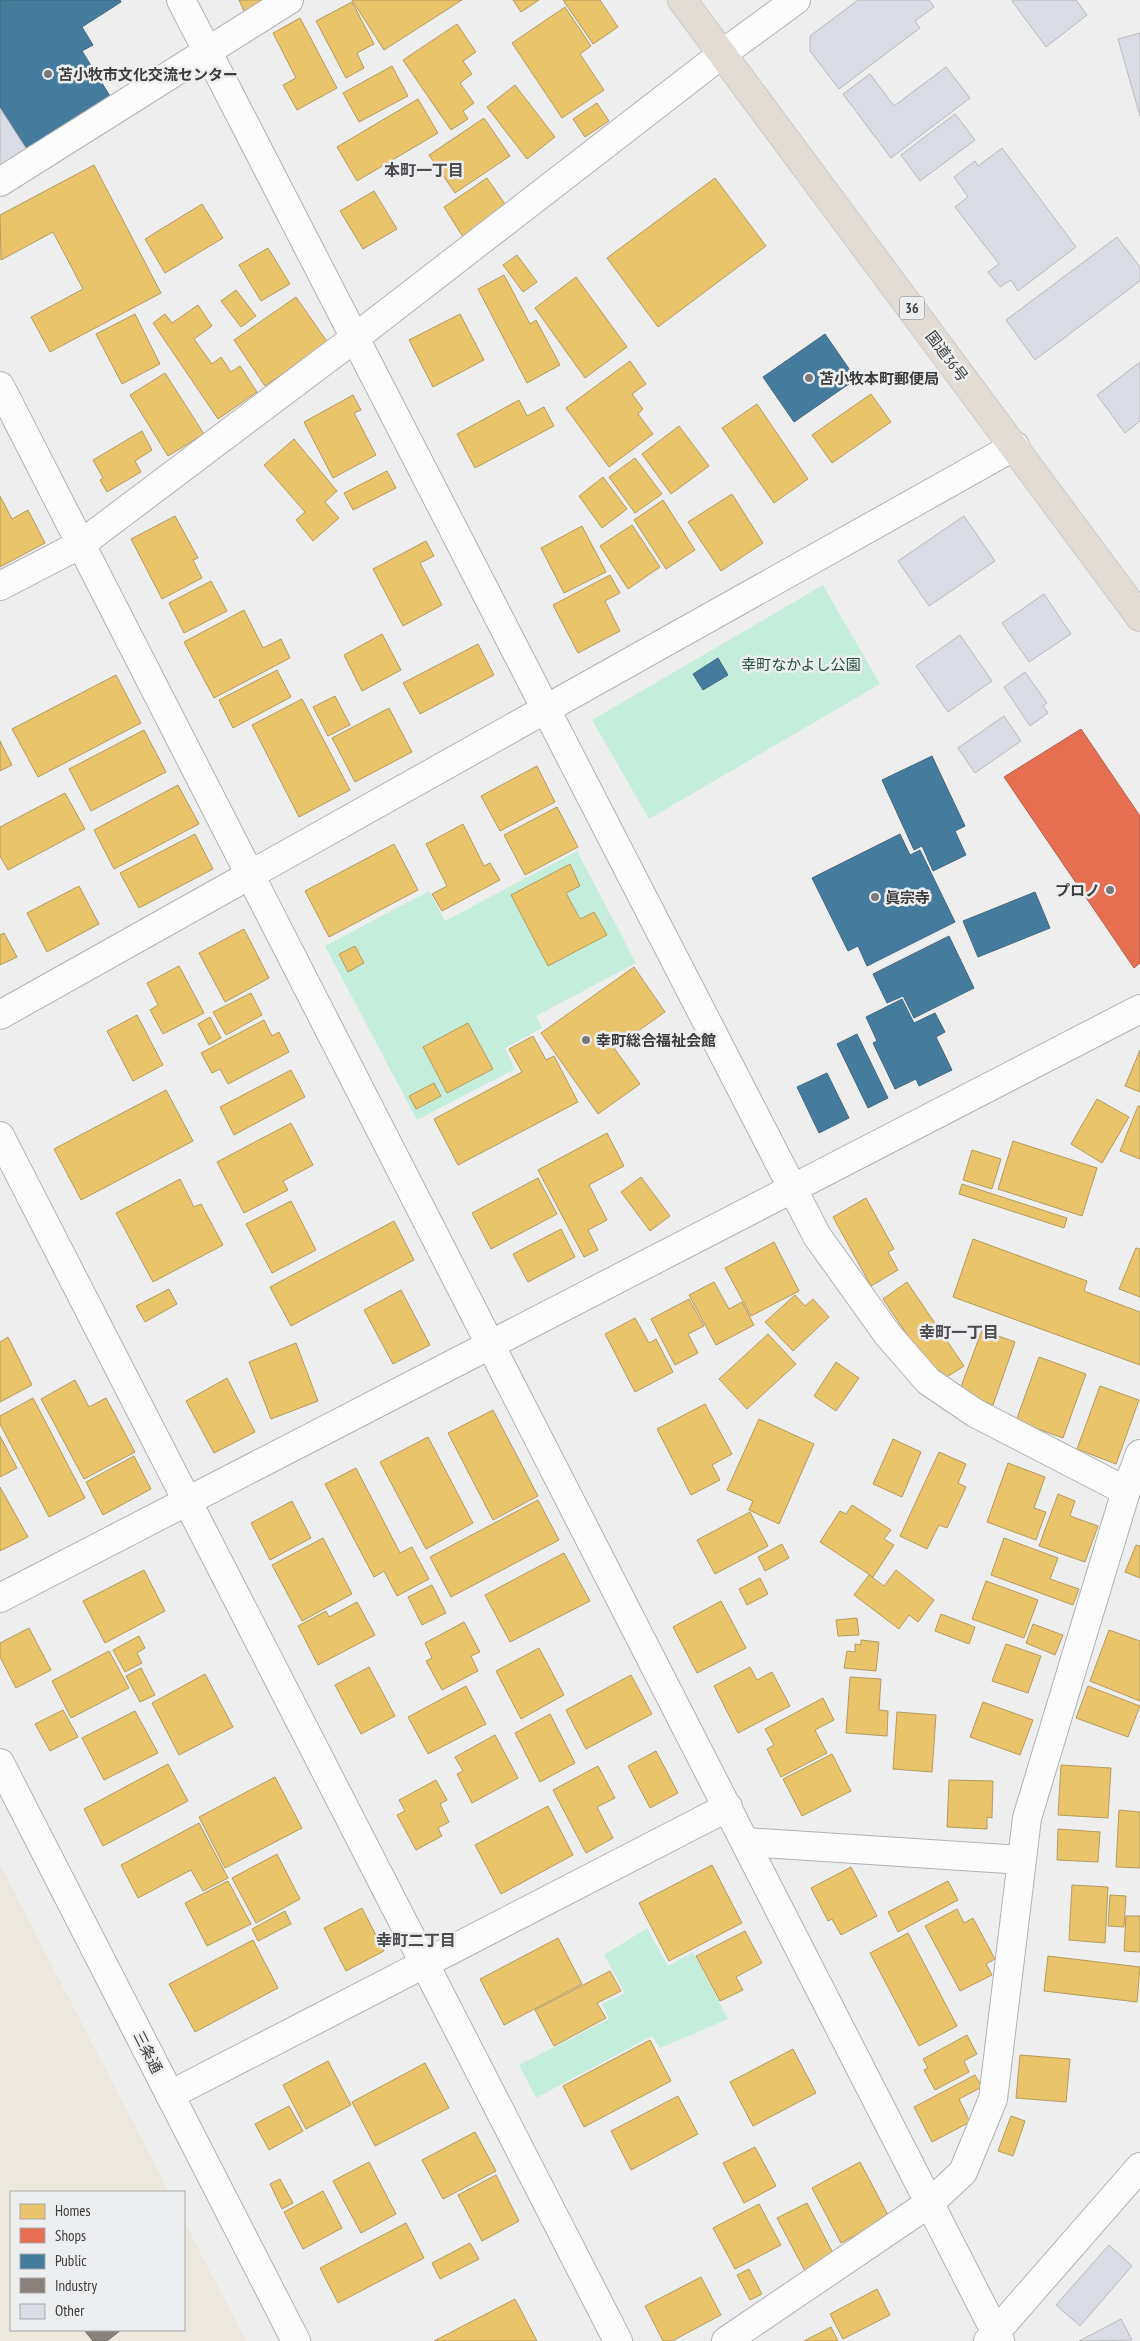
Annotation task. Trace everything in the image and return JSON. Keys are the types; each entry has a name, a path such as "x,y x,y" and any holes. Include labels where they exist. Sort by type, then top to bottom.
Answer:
{"highway":[{"name":"国道36号","path":"682,0 1015,446 1140,617"}],"street":[{"path":"181,0 547,708 817,1236 888,1335 928,1380 975,1414 1126,1491"},
{"path":"0,182 289,0"},
{"path":"0,586 81,544 356,337 722,54 796,0"},
{"path":"0,386 931,2202 995,2338 1140,2167"},
{"path":"0,1015 1015,446"},
{"path":"0,1598 1140,1009"},
{"path":"0,1136 618,2341"},
{"path":"726,2341 931,2202 963,2172 993,2098 1027,1818 1126,1491 1140,1454"},
{"name":"三条通","path":"0,1763 296,2341"},
{"path":"170,2095 728,1807"},
{"path":"746,1842 1021,1860"}],"shaded area":[{"path":"0,1865 168,2191 10,2191 10,2331 185,2331 185,2223 246,2341 0,2341"}],"green space":[{"name":"幸町なかよし公園","path":"823,585 880,684 649,819 592,720"},
{"path":"577,851 636,963 536,1016 542,1028 505,1048 515,1069 417,1120 325,946 429,891 445,921"},
{"path":"647,1928 668,1966 693,1952 728,2019 660,2048 652,2036 536,2098 519,2065 609,2019 602,2004 625,1993 604,1955"}],"building: Homes":[{"path":"239,0 267,0 244,11"},
{"path":"352,0 462,0 384,50"},
{"path":"513,0 539,0 521,12"},
{"path":"563,0 600,0 618,27 593,44"},
{"path":"352,2 374,44 357,53 364,68 346,78 316,21"},
{"path":"565,7 591,46 580,54 604,90 562,118 512,43"},
{"path":"300,18 337,88 297,110 283,85 296,78 273,33"},
{"path":"457,24 476,52 463,61 472,74 460,83 474,103 463,111 468,119 451,130 403,60"},
{"path":"392,66 408,96 359,122 343,93"},
{"path":"515,85 555,137 527,159 487,107"},
{"path":"418,99 438,133 357,181 337,147"},
{"path":"597,103 609,121 585,137 573,119"},
{"path":"484,118 510,156 455,193 429,155"},
{"path":"94,165 161,293 50,352 31,317 83,289 53,232 1,260 0,215"},
{"path":"487,178 507,207 463,237 444,207"},
{"path":"715,178 766,246 658,327 607,258"},
{"path":"374,191 397,229 363,249 340,211"},
{"path":"202,204 223,238 165,273 145,239"},
{"path":"268,248 290,284 261,301 239,265"},
{"path":"517,255 537,282 523,292 503,265"},
{"path":"504,275 530,324 536,320 560,365 527,383 478,289"},
{"path":"576,277 627,347 585,378 535,308"},
{"path":"236,290 256,316 241,327 221,301"},
{"path":"296,297 328,343 265,386 234,340"},
{"path":"198,305 212,326 194,339 212,364 221,357 231,372 240,366 257,392 218,419 153,323 165,314 172,323"},
{"path":"135,314 160,364 122,384 96,334"},
{"path":"460,314 484,360 433,387 409,340"},
{"path":"630,361 646,384 632,394 643,409 638,414 653,434 609,467 566,408"},
{"path":"165,373 204,434 168,456 130,395"},
{"path":"871,394 891,422 832,463 812,435"},
{"path":"353,395 361,410 354,413 376,455 333,478 304,422"},
{"path":"519,400 527,416 544,407 554,426 475,468 457,434"},
{"path":"757,404 808,479 774,503 722,428"},
{"path":"679,426 709,466 671,494 642,454"},
{"path":"142,431 152,450 135,461 141,472 107,492 100,480 103,478 93,460"},
{"path":"294,439 337,491 325,502 339,518 313,541 296,520 305,512 264,465"},
{"path":"635,458 662,494 635,513 609,477"},
{"path":"387,471 396,488 353,510 344,493"},
{"path":"603,477 627,509 602,528 579,496"},
{"path":"732,494 763,543 721,571 688,522"},
{"path":"0,496 12,519 28,510 45,543 0,567"},
{"path":"663,500 695,550 666,569 634,520"},
{"path":"175,516 198,558 193,560 202,578 162,599 131,539"},
{"path":"632,525 660,567 628,589 600,546"},
{"path":"582,526 606,572 564,593 541,548"},
{"path":"426,541 434,556 420,563 442,605 403,626 373,569"},
{"path":"610,575 620,593 605,601 620,631 578,653 553,605"},
{"path":"211,581 227,611 184,633 169,603"},
{"path":"244,610 263,648 281,639 290,658 214,698 184,642"},
{"path":"382,634 401,670 362,691 344,655"},
{"path":"478,644 494,675 420,714 403,683"},
{"path":"277,670 291,697 233,728 219,700"},
{"path":"116,675 141,723 38,777 12,729"},
{"path":"335,696 350,725 328,736 313,707"},
{"path":"302,699 350,790 299,817 252,725"},
{"path":"389,708 412,752 355,782 332,738"},
{"path":"144,730 166,772 91,811 69,769"},
{"path":"0,741 12,765 0,771"},
{"path":"537,766 555,802 500,831 481,796"},
{"path":"178,785 199,824 114,869 94,830"},
{"path":"65,793 85,829 8,870 0,856 0,827"},
{"path":"557,807 578,847 525,875 504,835"},
{"path":"463,824 484,866 490,863 500,880 442,911 432,894 447,886 426,844"},
{"path":"195,834 213,869 139,908 120,873"},
{"path":"394,844 418,890 329,937 305,891"},
{"path":"570,864 580,886 566,893 580,919 594,912 607,935 548,966 511,895"},
{"path":"79,886 99,924 47,952 27,913"},
{"path":"244,929 269,978 225,1002 199,953"},
{"path":"4,933 17,957 0,965 0,935"},
{"path":"355,946 364,963 348,972 339,954"},
{"path":"179,966 204,1013 163,1034 150,1010 158,1005 147,983"},
{"name":"幸町総合福祉会館","path":"634,967 665,1012 614,1048 640,1084 598,1114 541,1033"},
{"path":"251,993 262,1015 226,1035 213,1012"},
{"path":"137,1015 163,1065 133,1081 107,1031"},
{"path":"210,1017 221,1038 209,1045 198,1024"},
{"path":"264,1020 272,1036 279,1032 289,1052 228,1084 220,1069 212,1073 201,1053"},
{"path":"468,1023 493,1069 447,1093 423,1047"},
{"path":"533,1036 546,1060 554,1056 578,1102 458,1165 434,1119 522,1072 509,1049"},
{"path":"1140,1050 1140,1092 1125,1086"},
{"path":"291,1070 305,1097 234,1135 220,1107"},
{"path":"434,1083 441,1096 416,1109 409,1096"},
{"path":"166,1090 193,1141 81,1200 54,1149"},
{"path":"1097,1099 1129,1117 1102,1163 1071,1144"},
{"path":"1138,1106 1140,1106 1140,1159 1120,1151"},
{"path":"291,1123 313,1165 283,1181 288,1190 244,1213 217,1162"},
{"path":"607,1133 624,1166 589,1185 607,1220 588,1230 598,1250 584,1257 538,1170"},
{"path":"1013,1141 1097,1168 1082,1216 998,1189"},
{"path":"972,1150 1001,1159 992,1189 963,1180"},
{"path":"641,1177 670,1216 650,1231 621,1192"},
{"path":"538,1178 557,1214 491,1249 472,1213"},
{"path":"180,1179 194,1207 201,1204 223,1245 153,1282 116,1213"},
{"path":"962,1184 1067,1218 1064,1228 959,1194"},
{"path":"866,1198 894,1249 888,1252 898,1270 871,1286 833,1217"},
{"path":"291,1201 316,1250 272,1273 246,1224"},
{"path":"394,1221 414,1260 291,1326 270,1287"},
{"path":"561,1229 575,1257 528,1282 513,1254"},
{"path":"973,1239 1087,1281 1084,1291 1140,1312 1140,1365 953,1297"},
{"path":"774,1242 799,1291 751,1316 725,1268"},
{"path":"1136,1248 1140,1249 1140,1297 1119,1289"},
{"path":"714,1282 729,1309 742,1302 754,1325 716,1345 689,1295"},
{"path":"907,1282 964,1366 939,1382 883,1299"},
{"path":"169,1289 177,1304 145,1322 136,1306"},
{"path":"401,1290 430,1345 393,1364 364,1310"},
{"path":"795,1295 805,1306 813,1299 829,1317 793,1351 765,1322"},
{"path":"689,1299 704,1326 688,1334 698,1353 675,1365 651,1319"},
{"path":"635,1318 649,1343 656,1339 673,1372 635,1392 605,1334"},
{"path":"982,1330 1015,1342 993,1405 959,1392"},
{"path":"768,1334 796,1364 747,1409 719,1379"},
{"path":"8,1337 32,1385 0,1402 0,1342"},
{"path":"296,1343 318,1401 271,1419 249,1362"},
{"path":"1039,1357 1086,1374 1063,1438 1016,1421"},
{"path":"836,1362 859,1378 836,1411 814,1396"},
{"path":"227,1378 255,1432 214,1453 186,1401"},
{"path":"75,1380 89,1407 106,1398 135,1452 84,1479 41,1399"},
{"path":"1100,1386 1139,1400 1116,1464 1077,1449"},
{"path":"33,1398 85,1498 49,1517 0,1424 0,1416"},
{"path":"705,1404 732,1454 712,1465 720,1480 691,1495 657,1429"},
{"path":"493,1410 538,1496 493,1520 448,1433"},
{"path":"759,1419 814,1444 779,1524 749,1510 753,1501 727,1490"},
{"path":"0,1436 17,1468 0,1477"},
{"path":"428,1437 473,1523 426,1549 380,1462"},
{"path":"893,1439 921,1452 902,1497 873,1484"},
{"path":"939,1452 966,1464 958,1483 966,1487 947,1528 939,1525 927,1549 900,1536"},
{"path":"134,1456 151,1489 103,1515 86,1482"},
{"path":"1008,1463 1045,1477 1034,1508 1046,1512 1036,1540 987,1522"},
{"path":"356,1468 400,1553 412,1547 429,1579 397,1596 384,1571 374,1577 325,1484"},
{"path":"0,1487 28,1537 0,1551"},
{"path":"1058,1494 1075,1501 1070,1516 1098,1526 1085,1562 1039,1546"},
{"path":"538,1500 559,1540 451,1597 430,1557"},
{"path":"292,1501 311,1538 270,1560 251,1523"},
{"path":"852,1505 891,1530 884,1539 894,1545 873,1577 820,1542 840,1511 846,1514"},
{"path":"750,1512 768,1546 715,1574 697,1540"},
{"path":"323,1538 352,1594 302,1621 272,1565"},
{"path":"1004,1538 1058,1558 1050,1579 1079,1589 1073,1605 991,1575"},
{"path":"782,1544 789,1558 765,1571 758,1557"},
{"path":"1136,1545 1140,1546 1140,1578 1125,1572"},
{"path":"564,1553 590,1601 510,1642 485,1595"},
{"path":"144,1570 165,1611 105,1643 83,1601"},
{"path":"896,1570 934,1600 918,1622 909,1615 899,1629 854,1595 869,1575 884,1586"},
{"path":"760,1578 768,1594 747,1605 739,1589"},
{"path":"986,1581 1038,1600 1024,1638 972,1619"},
{"path":"432,1585 446,1613 422,1625 408,1597"},
{"path":"721,1601 746,1648 697,1673 673,1627"},
{"path":"357,1602 375,1635 318,1665 298,1626 326,1611 329,1617"},
{"path":"941,1614 975,1627 969,1644 935,1631"},
{"path":"857,1618 859,1635 838,1636 836,1620"},
{"path":"464,1622 480,1652 471,1656 478,1671 442,1690 426,1661 432,1658 425,1643"},
{"path":"1033,1624 1063,1635 1055,1655 1026,1643"},
{"path":"29,1628 51,1670 16,1688 0,1657 0,1643"},
{"path":"1109,1630 1140,1641 1140,1701 1090,1681"},
{"path":"139,1636 145,1648 137,1653 142,1663 125,1672 113,1650"},
{"path":"861,1640 879,1642 876,1671 844,1668 847,1651 855,1652 855,1644 861,1645"},
{"path":"1006,1644 1041,1656 1028,1693 992,1681"},
{"path":"539,1648 564,1695 521,1719 496,1671"},
{"path":"109,1651 129,1688 71,1718 52,1681"},
{"path":"369,1667 395,1716 361,1734 335,1685"},
{"path":"750,1667 757,1680 772,1672 790,1706 738,1733 714,1686"},
{"path":"141,1668 155,1695 140,1702 126,1676"},
{"path":"205,1674 233,1727 179,1755 152,1703"},
{"path":"631,1675 652,1714 586,1749 566,1710"},
{"path":"850,1677 881,1679 879,1710 888,1711 887,1736 846,1733"},
{"path":"466,1686 486,1724 428,1754 408,1717"},
{"path":"1088,1686 1140,1706 1128,1737 1076,1718"},
{"path":"823,1698 834,1720 815,1730 827,1753 781,1777 767,1749 774,1745 765,1729"},
{"path":"983,1702 1033,1720 1020,1755 970,1737"},
{"path":"63,1710 78,1737 50,1751 35,1724"},
{"path":"135,1711 158,1753 104,1780 82,1738"},
{"path":"897,1712 936,1715 932,1772 893,1769"},
{"path":"550,1714 575,1763 540,1782 515,1733"},
{"path":"495,1735 518,1778 472,1803 457,1774 463,1771 455,1757"},
{"path":"656,1751 678,1793 650,1808 628,1766"},
{"path":"832,1754 851,1791 802,1816 783,1779"},
{"path":"168,1764 188,1801 103,1846 84,1809"},
{"path":"1061,1765 1111,1768 1108,1818 1058,1815"},
{"path":"598,1766 615,1798 597,1807 613,1838 586,1853 553,1790"},
{"path":"275,1777 302,1828 225,1868 199,1817"},
{"path":"436,1780 447,1800 440,1804 449,1822 438,1828 442,1836 416,1850 397,1815 405,1811 399,1800"},
{"path":"949,1780 993,1781 992,1818 987,1817 987,1829 947,1827"},
{"path":"548,1806 573,1855 501,1894 475,1845"},
{"path":"1119,1810 1140,1812 1140,1868 1116,1867"},
{"path":"199,1823 228,1878 203,1891 191,1870 138,1898 121,1865"},
{"path":"1058,1829 1100,1832 1098,1862 1057,1860"},
{"path":"277,1854 300,1899 256,1923 232,1878"},
{"path":"712,1865 742,1923 669,1961 639,1903"},
{"path":"851,1867 877,1916 841,1935 832,1919 828,1921 811,1888"},
{"path":"228,1881 251,1924 207,1946 185,1903"},
{"path":"948,1881 958,1900 898,1932 888,1912"},
{"path":"1072,1885 1108,1887 1105,1943 1069,1940"},
{"path":"1110,1895 1126,1896 1124,1927 1108,1926"},
{"path":"362,1908 384,1951 346,1971 324,1928"},
{"path":"957,1909 964,1923 973,1918 995,1959 986,1964 992,1975 960,1991 925,1926"},
{"path":"285,1911 291,1924 258,1941 252,1929"},
{"path":"1126,1916 1140,1916 1140,1952 1124,1951"},
{"path":"745,1931 762,1963 736,1977 743,1990 720,2001 696,1956"},
{"path":"908,1933 957,2026 919,2046 870,1953"},
{"path":"558,1938 582,1984 504,2025 480,1979"},
{"path":"253,1940 278,1988 195,2032 169,1984"},
{"path":"1048,1956 1140,1967 1137,2002 1044,1991"},
{"path":"610,1971 621,1991 597,2003 606,2018 554,2046 535,2010"},
{"path":"967,2035 977,2054 964,2061 969,2072 935,2090 924,2070 928,2068 923,2059"},
{"path":"650,2040 671,2081 584,2127 563,2086"},
{"path":"793,2049 816,2093 753,2126 730,2082"},
{"path":"1020,2055 1070,2059 1066,2102 1016,2098"},
{"path":"328,2061 351,2105 306,2129 283,2085"},
{"path":"425,2063 449,2108 375,2146 352,2102"},
{"path":"975,2075 982,2087 959,2099 970,2122 932,2142 914,2107"},
{"path":"678,2096 698,2134 631,2170 611,2131"},
{"path":"289,2106 303,2131 269,2150 255,2124"},
{"path":"1011,2116 1025,2121 1013,2156 998,2151"},
{"path":"475,2132 496,2171 443,2199 422,2160"},
{"path":"755,2147 776,2186 744,2203 723,2163"},
{"path":"369,2162 396,2214 361,2233 333,2181"},
{"path":"860,2162 889,2217 841,2243 812,2188"},
{"path":"496,2175 519,2221 482,2241 458,2195"},
{"path":"280,2179 293,2203 282,2209 270,2184"},
{"path":"323,2191 342,2228 303,2249 284,2212"},
{"path":"807,2203 835,2257 806,2273 777,2218"},
{"path":"759,2204 781,2245 735,2269 713,2228"},
{"path":"406,2223 424,2258 338,2303 320,2268"},
{"path":"470,2243 479,2259 440,2279 432,2263"},
{"path":"749,2269 762,2294 750,2300 737,2275"},
{"path":"701,2277 721,2315 672,2341 663,2341 645,2306"},
{"path":"877,2289 890,2315 843,2339 830,2314"},
{"path":"515,2299 537,2341 434,2341"},
{"path":"831,2327 838,2341 804,2341"}],"building: Shops":[{"name":"プロノ","path":"1081,729 1140,816 1140,963 1134,968 1004,777"}],"building: Public":[{"name":"苫小牧市文化交流センター","path":"0,0 120,0 121,2 82,27 93,45 82,51 110,96 27,150 0,108"},
{"name":"苫小牧本町郵便局","path":"825,334 856,379 794,422 763,377"},
{"path":"718,658 728,675 703,690 693,674"},
{"path":"932,756 965,826 955,831 966,855 933,871 922,846 914,850 882,780"},
{"path":"900,834 910,855 920,850 955,922 867,966 858,946 848,951 812,878"},
{"path":"1035,892 1050,928 978,957 963,921"},
{"path":"949,936 974,988 914,1018 903,996 887,1003 873,974"},
{"path":"902,999 914,1023 935,1013 945,1032 936,1037 952,1070 919,1086 916,1079 895,1089 873,1043 877,1041 866,1017"},
{"path":"857,1034 888,1098 868,1108 837,1044"},
{"path":"827,1073 849,1118 819,1133 797,1087"}],"building: Industry":[{"path":"85,2331 120,2331 107,2341 93,2341"}],"building: Other":[{"path":"858,0 929,0 934,7 915,21 920,28 839,89 810,51 810,36"},
{"path":"1076,0 1087,15 1046,47 1012,1"},
{"path":"1140,33 1140,116 1118,39"},
{"path":"946,67 970,98 891,158 843,94 870,74 894,106"},
{"path":"0,108 27,150 0,167"},
{"path":"955,114 975,140 920,181 901,155"},
{"path":"1002,148 1076,247 1018,291 1011,280 1000,287 988,272 999,264 955,207 968,197 954,177 975,161 978,166"},
{"path":"1117,237 1140,267 1140,281 1035,360 1006,320"},
{"path":"1140,362 1140,421 1125,433 1097,395"},
{"path":"964,516 995,561 929,606 898,561"},
{"path":"1044,594 1071,634 1029,662 1002,623"},
{"path":"960,635 992,681 948,712 916,666"},
{"path":"1025,672 1047,703 1043,706 1048,713 1030,726 1004,687"},
{"path":"1004,716 1021,741 975,773 958,748"},
{"path":"1109,2245 1132,2266 1080,2326 1056,2305"},
{"path":"1121,2319 1132,2340 1079,2341"}],"place":[{"name":"苫小牧市文化交流センター","path":"48,74"},
{"name":"苫小牧本町郵便局","path":"809,378"},
{"name":"プロノ","path":"1110,890"},
{"name":"眞宗寺","path":"875,897"},
{"name":"幸町総合福祉会館","path":"586,1040"}],"district":[{"name":"本町一丁目","path":"424,170"},
{"name":"幸町一丁目","path":"959,1332"},
{"name":"幸町二丁目","path":"416,1940"}]}
